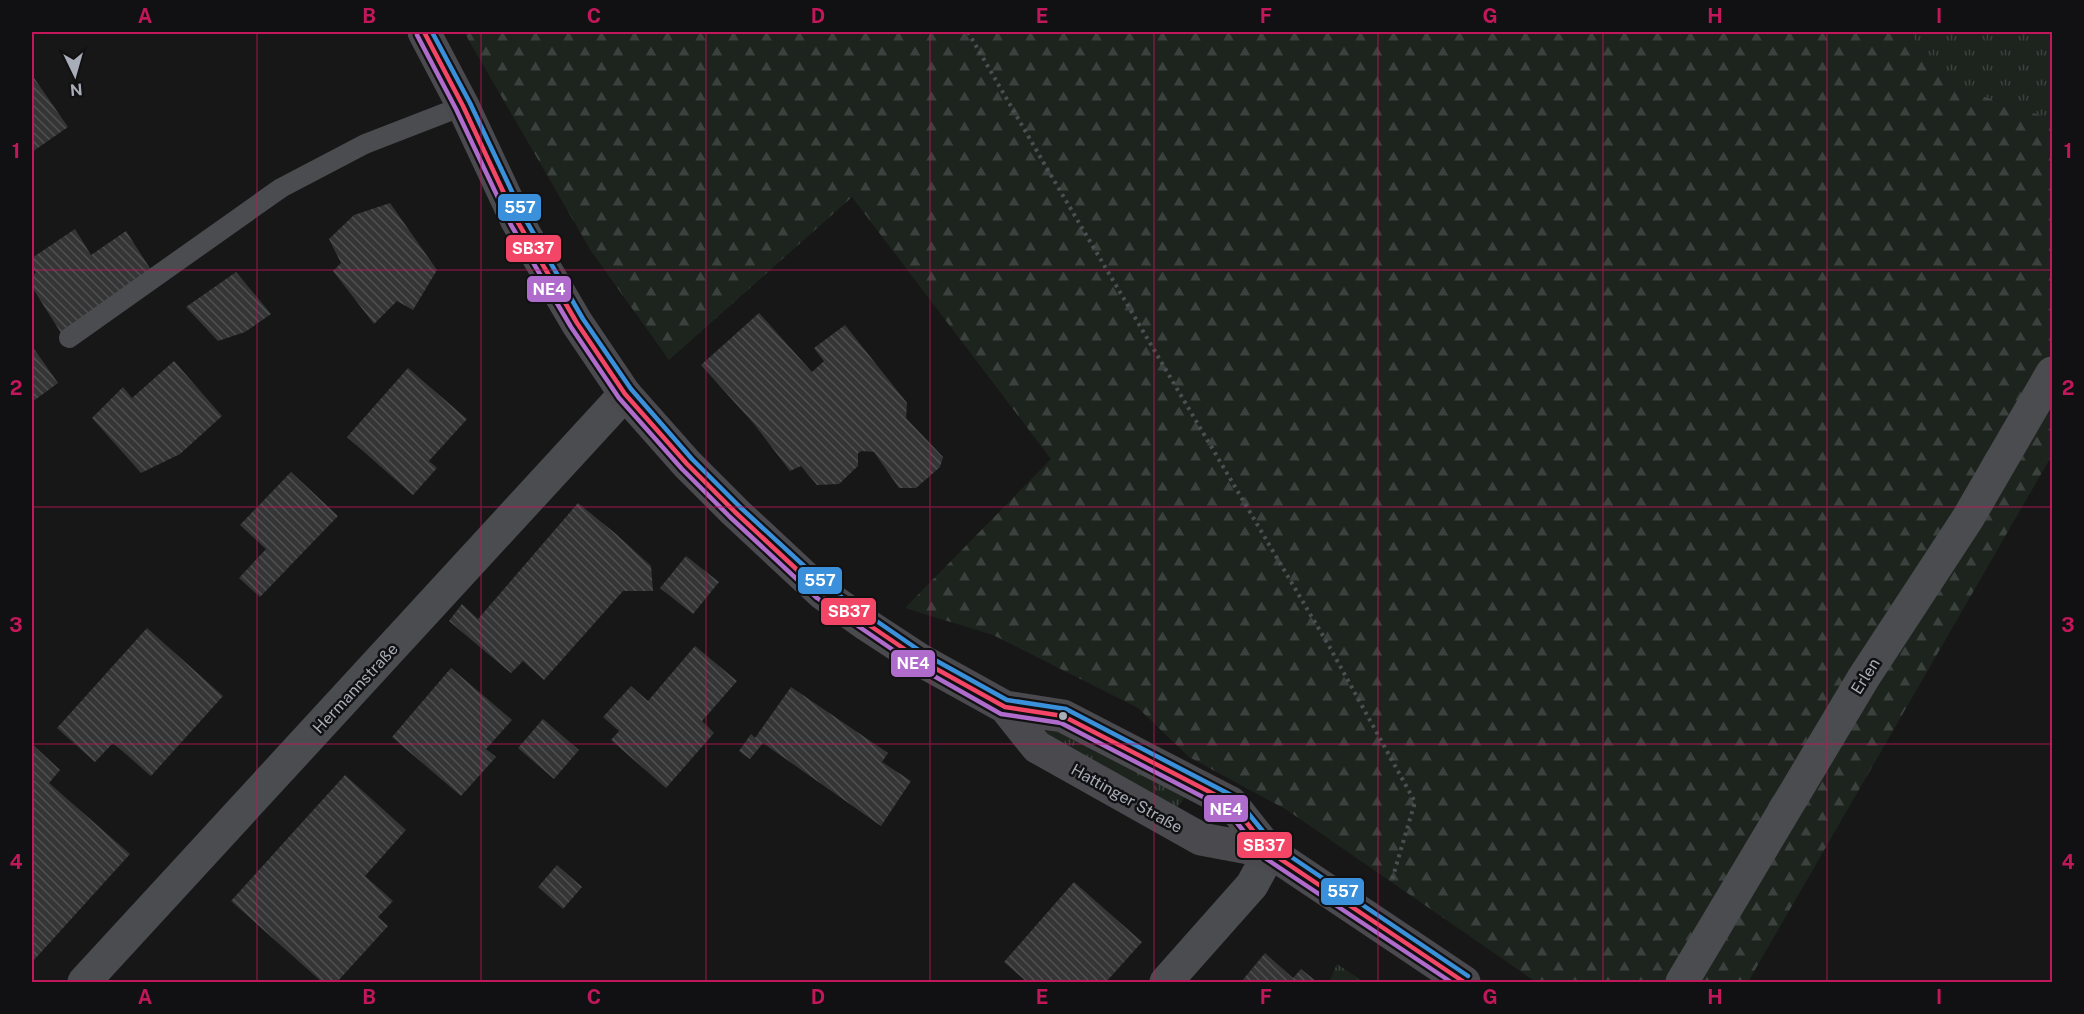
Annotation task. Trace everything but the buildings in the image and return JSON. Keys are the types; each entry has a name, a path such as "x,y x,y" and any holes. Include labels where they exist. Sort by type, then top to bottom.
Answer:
{"main road":[{"name":"Hattinger Straße","path":"424,32 463,106 517,221 577,323 626,394 687,464 822,593 922,661 1005,707 1063,716 1230,803 1270,852 1464,982"},
{"name":"Hattinger Straße","path":"1005,707 1037,747 1201,839 1270,852"}],"street":[{"name":"Erlen","path":"1682,982 1864,677 1968,518 2052,372"},
{"name":"Hermannstraße","path":"84,982 626,394"},
{"path":"1166,982 1252,885 1270,852"}],"lane":[{"path":"69,338 281,188 365,144 463,106"}],"path":[{"path":"968,32 1329,646 1415,802 1379,924"}],"green space":[{"path":"464,32 1908,32 1952,86 2052,119 2052,455 1748,982 1536,982 1287,810 1189,757 1138,708 993,635 905,608 1051,459 852,197 669,360 591,251"},
{"path":"1908,32 2052,32 2052,119 1952,86"},
{"path":"1047,725 1187,794 1176,809 1039,734"},
{"path":"1337,964 1364,982 1329,982"}],"transit line":[{"name":"SB37","path":"424,32 463,106 517,221 577,323 625,394 687,464 822,593 922,661 1005,707 1063,716 1231,803 1270,852 1464,982"},
{"name":"557","path":"432,32 470,103 524,217 583,319 631,389 692,459 740,507 827,587 926,655 1007,700 1066,709 1235,797 1275,846 1468,976"},
{"name":"NE4","path":"417,35 456,109 511,225 571,327 619,398 682,469 817,598 918,667 1001,714 1061,723 1226,809 1265,858 1451,982"}]}
